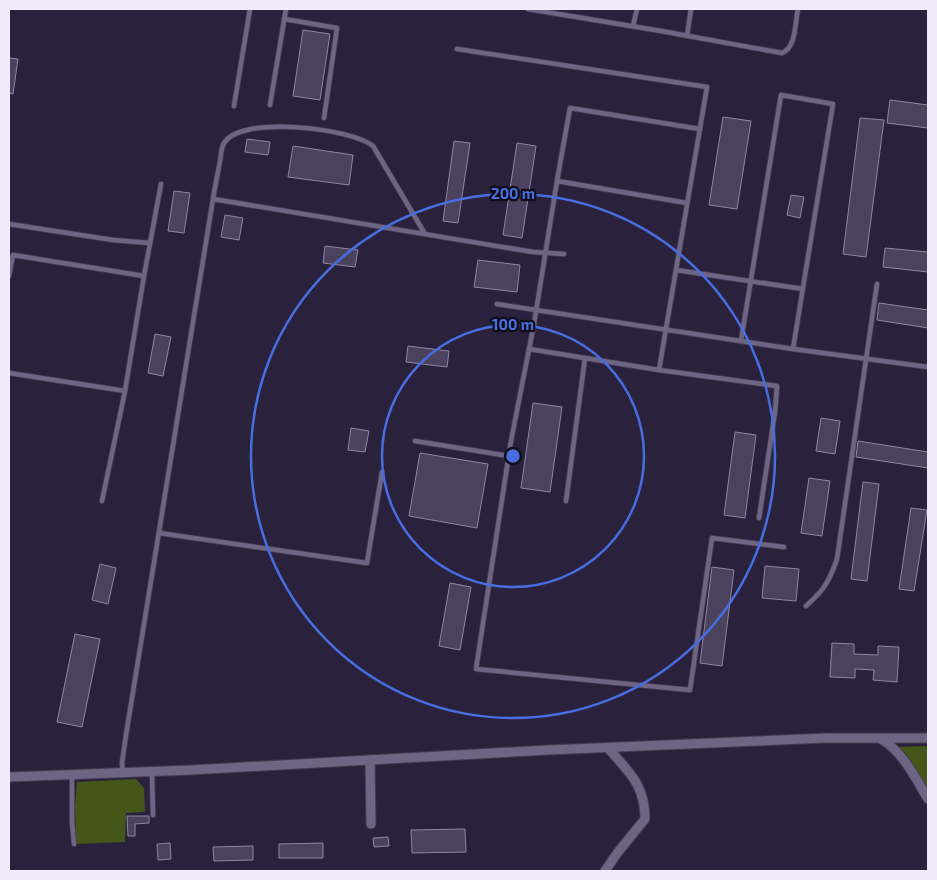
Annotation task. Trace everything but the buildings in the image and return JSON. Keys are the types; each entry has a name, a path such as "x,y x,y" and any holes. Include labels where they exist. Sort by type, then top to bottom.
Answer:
{"street":[{"path":"9,777 827,738 928,738"},
{"path":"881,739 892,745 902,757 928,799"},
{"path":"605,871 645,820 645,809 639,787 608,748"},
{"path":"370,760 371,824"}],"lane":[{"path":"234,106 250,9"},
{"path":"270,105 286,9"},
{"path":"528,9 782,53 788,51 792,44 798,9"},
{"path":"571,16 572,9"},
{"path":"633,26 636,9"},
{"path":"687,36 691,9"},
{"path":"284,19 337,28 324,118"},
{"path":"457,49 707,87 659,370"},
{"path":"741,341 781,95 833,104 793,349"},
{"path":"700,130 570,108 537,309 509,456 476,669 690,690 712,538 784,547"},
{"path":"123,772 126,735 223,145 230,137 256,128 296,127 343,133 367,141 373,146 424,234"},
{"path":"557,181 687,203"},
{"path":"102,501 125,391 161,184"},
{"path":"213,199 533,252 564,254"},
{"path":"9,224 113,240 150,243"},
{"path":"9,276 13,255 144,276"},
{"path":"676,270 803,289"},
{"path":"806,606 820,594 830,579 836,559 877,284"},
{"path":"497,304 867,360 928,367"},
{"path":"529,349 659,370 777,386 775,412 759,518"},
{"path":"566,501 585,358"},
{"path":"9,373 125,391"},
{"path":"415,441 509,456"},
{"path":"159,533 367,563 382,472"},
{"path":"152,771 153,815"},
{"path":"72,774 74,844"}],"green space":[{"path":"928,746 928,789 899,747"},
{"path":"136,779 144,788 145,812 126,813 125,842 76,844 75,806 77,782"}]}
